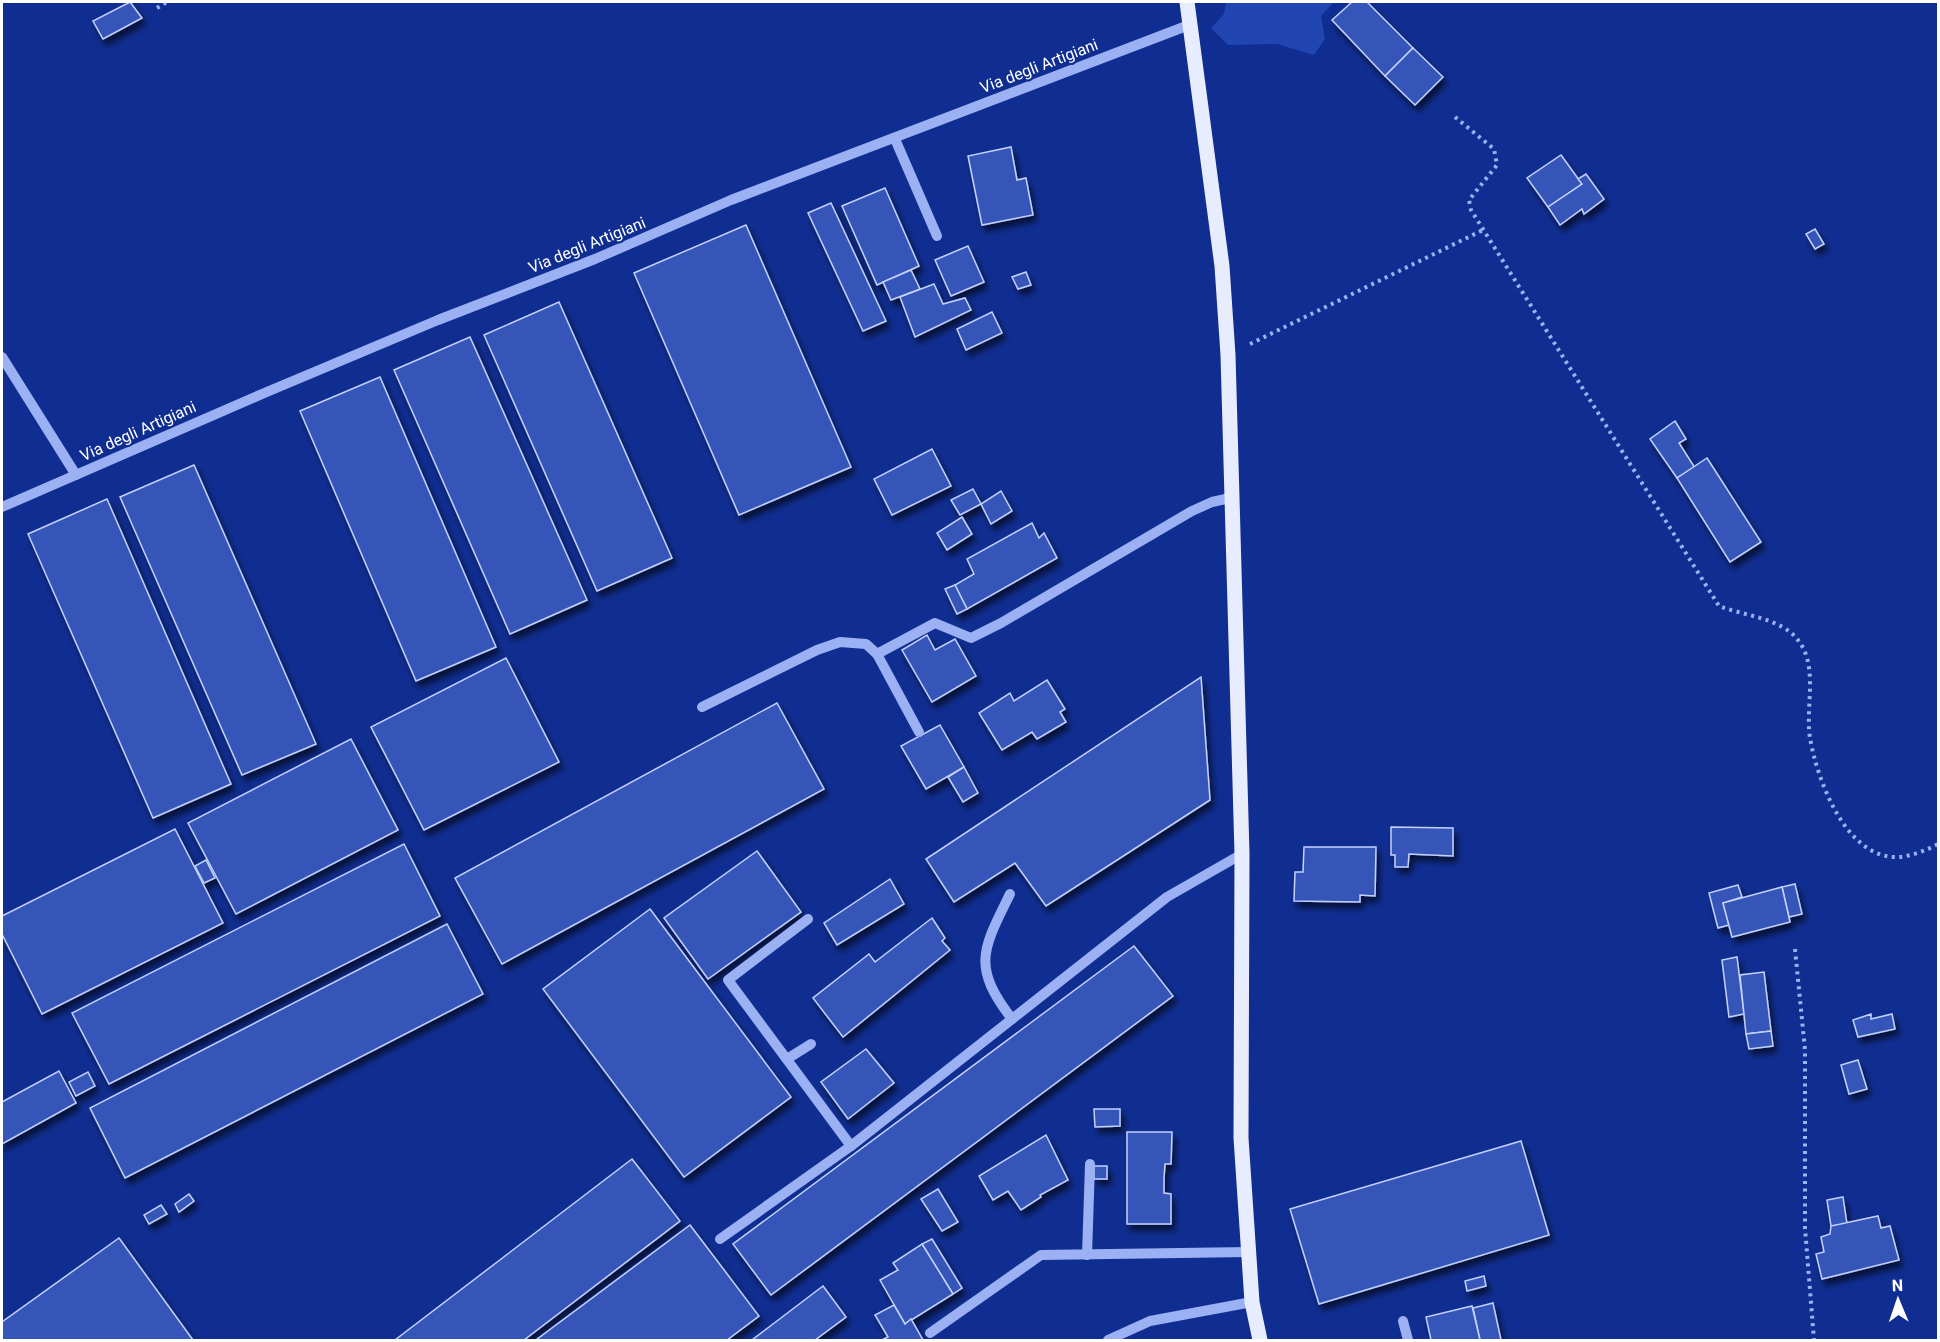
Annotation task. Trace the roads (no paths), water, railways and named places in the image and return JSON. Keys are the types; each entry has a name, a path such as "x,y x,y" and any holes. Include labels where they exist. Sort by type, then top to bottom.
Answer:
{"main road":[{"path":"1187,2 1221,266 1228,354 1230,498 1242,854 1241,1138 1252,1302 1260,1341"}],"lane":[{"name":"Via degli Artigiani","path":"2,507 438,320 595,259 731,200 895,139 1037,81 1189,25"},
{"path":"895,139 938,236"},
{"path":"2,357 76,475"},
{"path":"877,654 935,623 971,638 1001,623 1192,511 1212,502 1230,498"},
{"path":"702,707 817,650 840,642 866,644 877,654 919,732"},
{"path":"720,1239 851,1146 1167,897 1242,854"},
{"path":"1010,894 986,944 985,970 994,996 1012,1019"},
{"path":"808,919 728,980 851,1146"},
{"path":"787,1059 811,1044"},
{"path":"1087,1255 1090,1164"},
{"path":"930,1333 1041,1255 1249,1252"},
{"path":"1108,1341 1150,1320 1252,1302"},
{"path":"1403,1320 1408,1341"}]}
